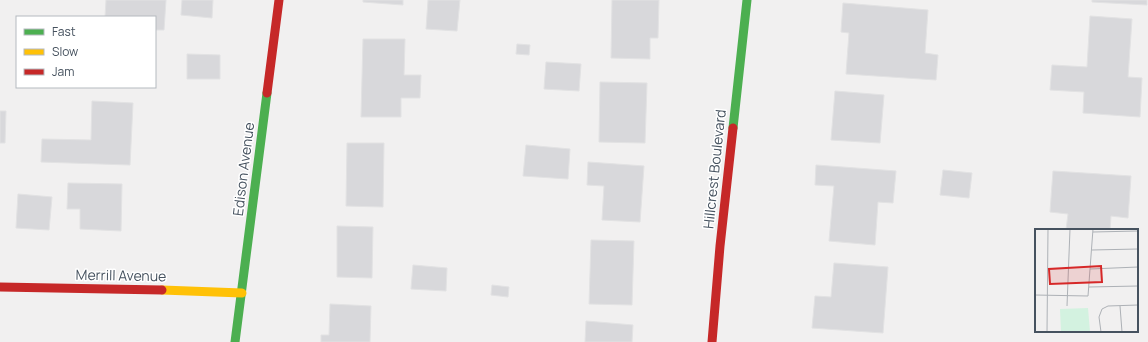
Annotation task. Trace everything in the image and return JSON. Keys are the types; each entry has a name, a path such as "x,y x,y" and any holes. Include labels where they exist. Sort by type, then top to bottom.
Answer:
{"street":[{"name":"Edison Avenue","path":"235,342 278,0"},
{"name":"Hillcrest Boulevard","path":"712,342 720,246 747,0"},
{"name":"Merrill Avenue","path":"0,287 242,293"}],"building":[{"path":"106,0 166,0 164,30 156,30 156,16 105,16"},
{"path":"182,0 213,0 212,18 181,15"},
{"path":"363,0 403,0 403,5 363,2"},
{"path":"428,0 460,0 457,31 426,29"},
{"path":"612,0 659,0 658,38 650,38 650,59 611,58"},
{"path":"1092,0 1147,0 1147,5 1092,2"},
{"path":"843,3 928,10 925,53 938,55 936,80 846,74 849,33 841,32"},
{"path":"1090,16 1132,19 1128,77 1142,78 1140,117 1083,113 1084,92 1050,90 1052,65 1087,67"},
{"path":"363,39 405,39 404,75 421,75 420,98 401,98 401,117 361,117"},
{"path":"517,44 530,45 529,55 516,54"},
{"path":"187,54 220,55 220,79 187,79"},
{"path":"546,62 581,64 579,91 544,89"},
{"path":"600,82 647,83 645,143 599,142"},
{"path":"835,91 884,95 880,143 831,140"},
{"path":"92,101 133,103 130,165 41,162 42,139 91,140"},
{"path":"0,111 6,111 5,143 0,143"},
{"path":"347,143 384,143 383,207 346,206"},
{"path":"526,145 570,149 568,179 523,176"},
{"path":"588,162 644,166 640,222 602,220 604,186 587,185"},
{"path":"816,165 896,171 893,203 878,202 875,245 829,241 834,186 815,185"},
{"path":"943,170 972,173 969,198 940,195"},
{"path":"1053,171 1131,176 1128,218 1111,216 1110,229 1066,229 1068,214 1050,212"},
{"path":"68,183 122,184 121,231 80,229 80,209 67,209"},
{"path":"18,194 52,197 49,230 16,228"},
{"path":"337,226 373,227 372,278 337,277"},
{"path":"591,240 634,241 632,305 589,304"},
{"path":"834,263 888,267 883,333 812,328 815,296 831,297"},
{"path":"413,265 447,268 446,291 411,289"},
{"path":"492,285 509,287 508,297 491,295"},
{"path":"330,304 371,306 370,342 321,342 321,335 329,335"},
{"path":"586,321 633,325 632,342 585,342"}],"traffic: fast":[{"path":"733,128 747,0"},
{"path":"235,342 267,93"}],"traffic: slow":[{"path":"162,290 242,293"}],"traffic: jam":[{"path":"267,93 279,0"},
{"path":"712,342 720,246 733,128"},
{"path":"0,287 162,290"}]}
